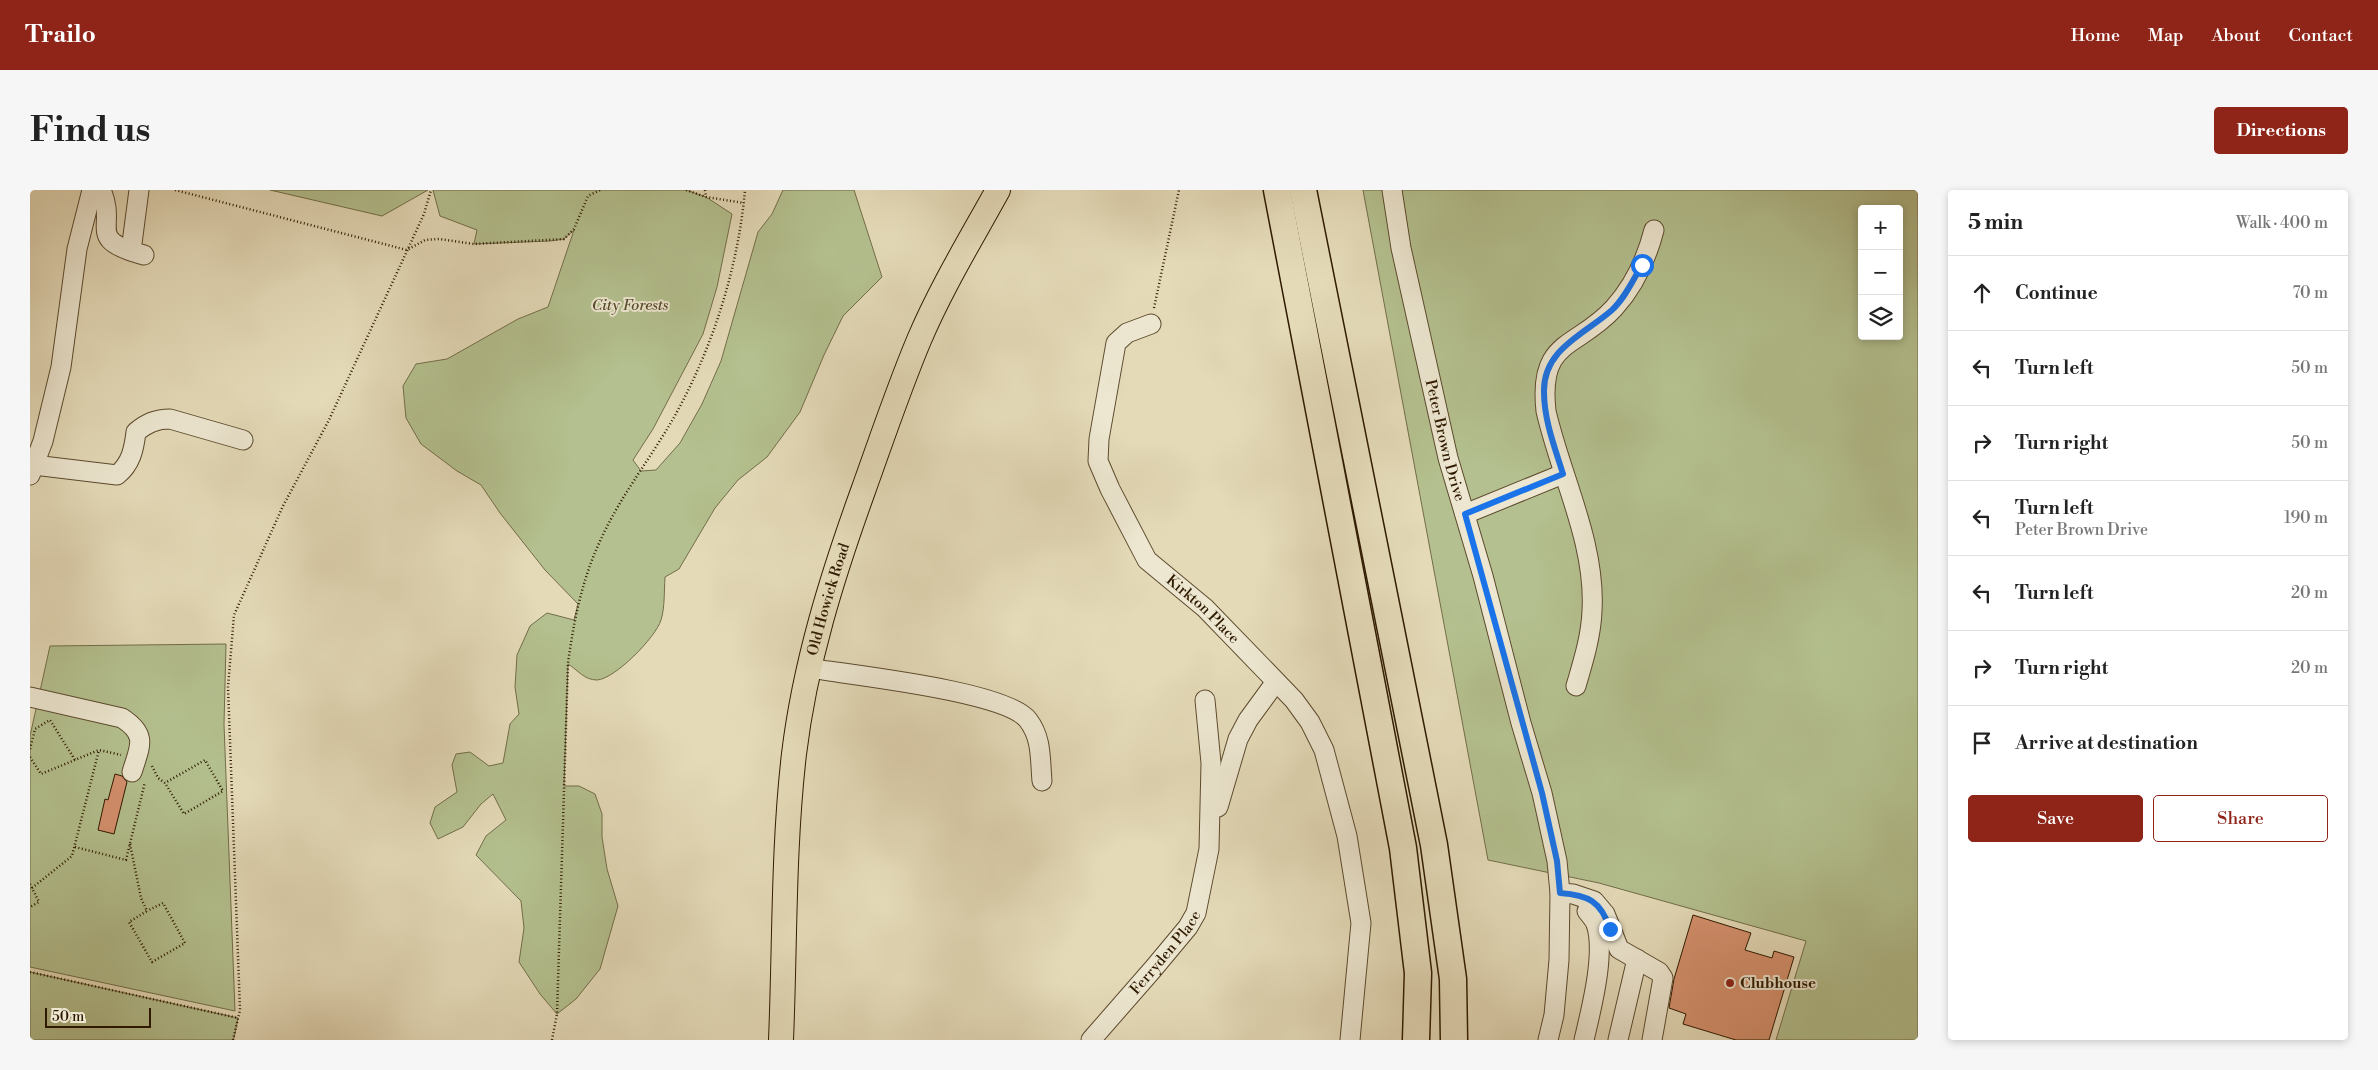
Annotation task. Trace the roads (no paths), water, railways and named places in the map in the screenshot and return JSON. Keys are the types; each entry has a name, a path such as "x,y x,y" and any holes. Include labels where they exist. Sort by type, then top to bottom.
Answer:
{"highway":[{"path":"1277,190 1403,848 1418,973 1416,1040"},
{"path":"1302,190 1434,844 1453,979 1454,1040"}],"main road":[{"name":"Old Howick Road","path":"782,1040 785,854 794,753 808,668 832,578 906,375 936,305 998,190"}],"street":[{"path":"92,190 77,249 61,367 42,441 32,470 117,475 124,470 130,459 134,448 136,432 152,421 162,419 170,419 243,440"},
{"path":"101,190 106,212 105,230 110,240 118,247 137,253 139,190"},
{"name":"Peter Brown Drive","path":"1392,190 1401,248 1448,458 1542,793 1557,861 1567,893 1554,1015 1548,1040"},
{"path":"1576,686 1589,636 1592,611 1591,576 1585,545 1546,411 1544,391 1549,367 1556,355 1570,340 1614,309 1628,289 1642,265 1654,230"},
{"name":"Kirkton Place","path":"1150,324 1127,333 1116,343 1099,439 1098,461 1102,473 1147,560 1205,608 1249,652 1275,683 1300,707 1324,750 1347,836 1360,923 1350,1040"},
{"path":"1465,514 1563,474"},
{"path":"808,668 979,696 1012,707 1027,718 1039,739 1042,781"},
{"name":"Ferryden Place","path":"1091,1040 1188,927 1196,913 1222,787 1238,739 1248,720 1275,683"},
{"path":"30,697 122,718 138,729 141,738 140,770"},
{"name":"Ferryden Place","path":"1205,700 1211,763 1209,849"},
{"path":"1567,893 1594,901 1605,914 1619,949 1653,968 1663,978 1652,1040"},
{"path":"1567,893 1596,922 1599,944 1594,997 1584,1040"},
{"path":"1618,1040 1637,959"}],"place":[{"name":"Clubhouse","path":"1730,983"}],"park label":[{"name":"City Forests","path":"630,305"}]}
